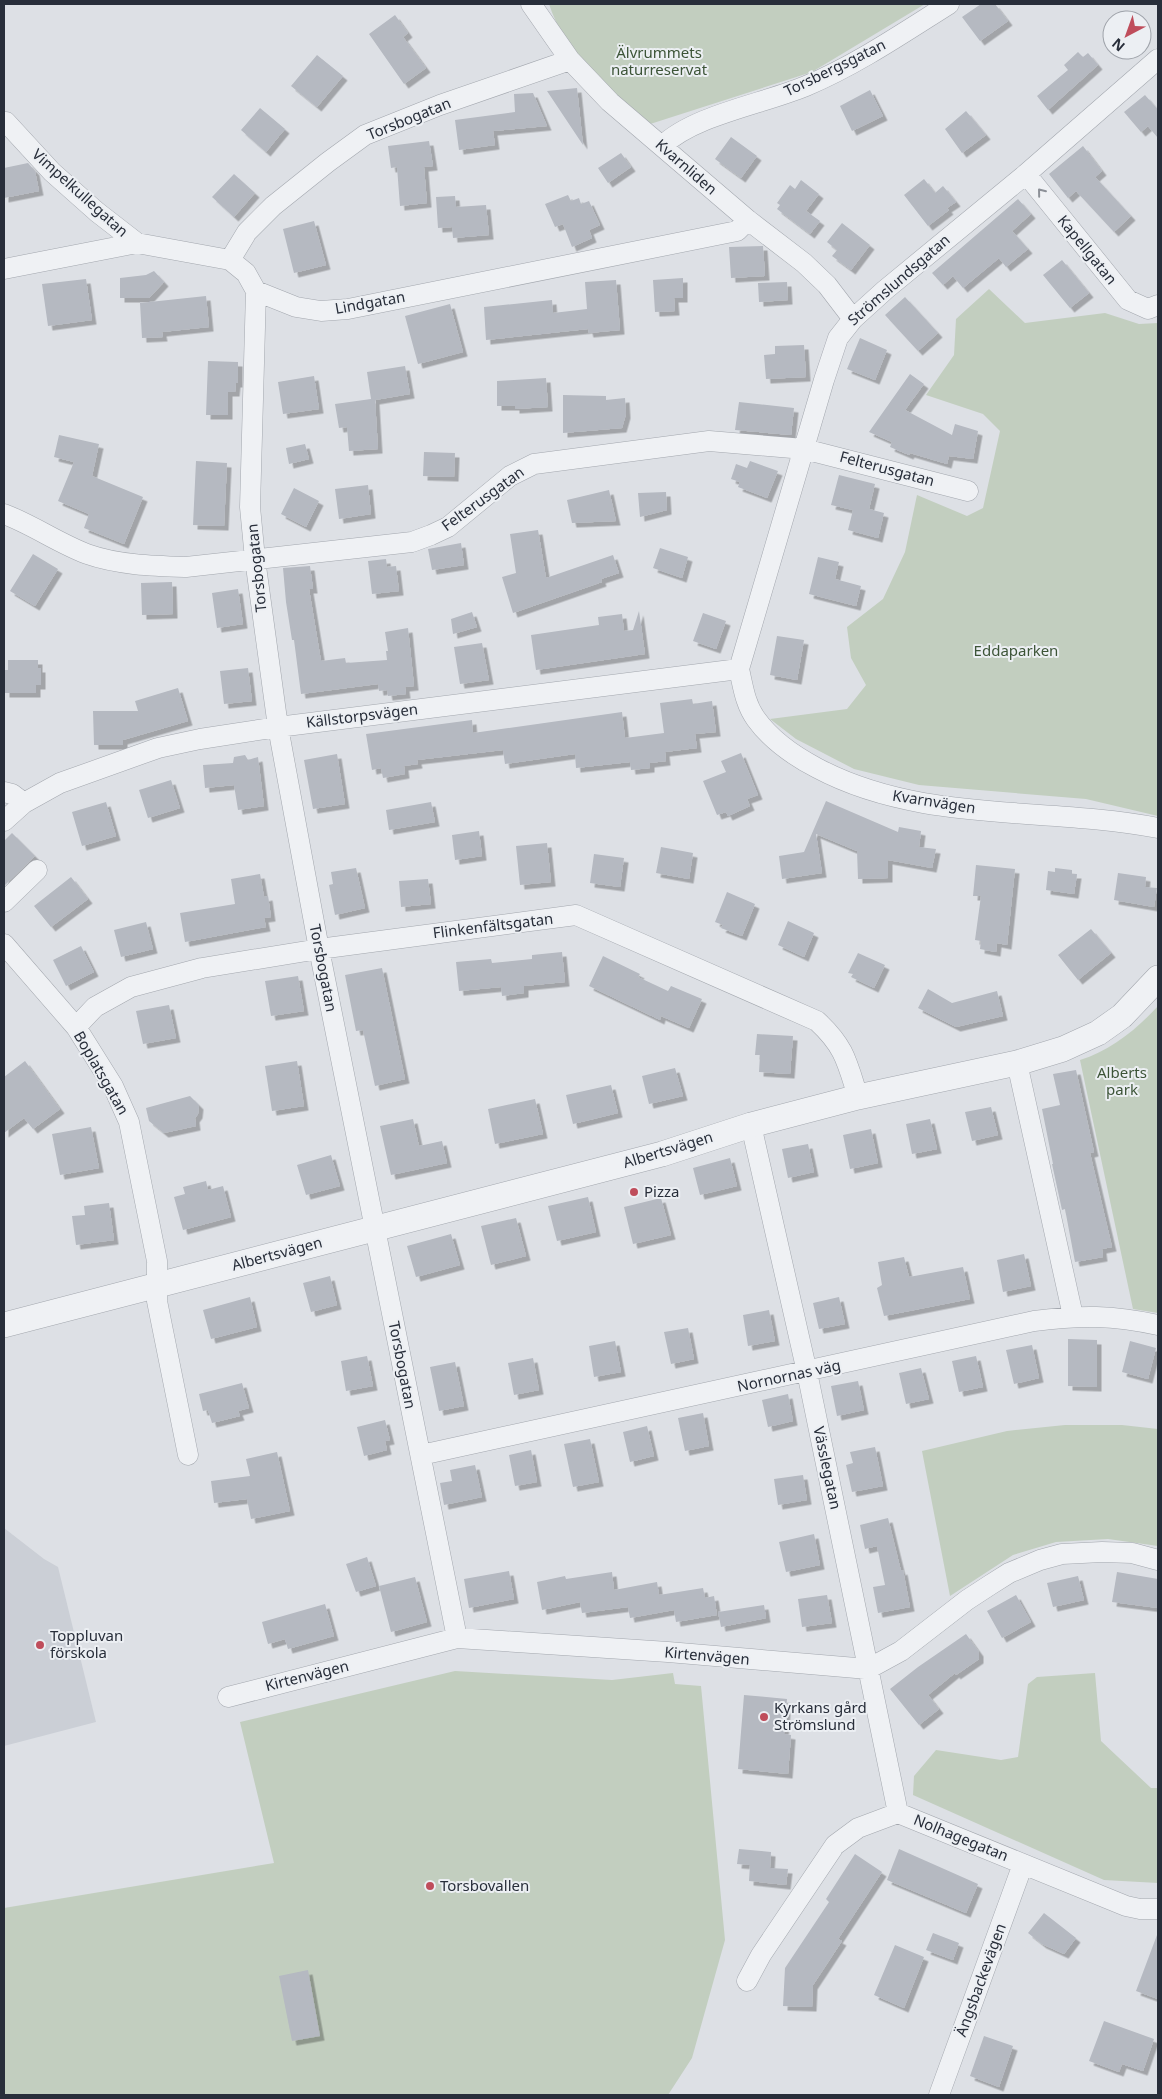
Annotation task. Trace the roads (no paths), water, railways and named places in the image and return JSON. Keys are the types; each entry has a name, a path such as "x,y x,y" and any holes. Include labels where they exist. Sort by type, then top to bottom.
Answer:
{"street":[{"name":"Kvarnliden","path":"531,4 570,60 610,102 748,220 804,263 828,285 853,319"},
{"name":"Torsbergsgatan","path":"662,146 670,138 693,125 807,86 878,48 949,4"},
{"name":"Strömslundsgatan","path":"738,669 834,347 843,330 885,290 1026,174 1158,59"},
{"name":"Torsbogatan","path":"230,260 247,232 272,206 365,135 449,102 570,60"},
{"name":"Vimpelkullegatan","path":"4,122 52,172 97,212 137,243"},
{"name":"Kapellgatan","path":"1026,174 1128,300 1148,309 1158,305"},
{"name":"Lindgatan","path":"256,291 296,307 321,311 348,309 737,231 748,220"},
{"path":"4,269 137,243 230,260 246,273 256,291"},
{"name":"Torsbogatan","path":"256,291 250,506 254,560 278,727 319,949 457,1638"},
{"name":"Felterusgatan","path":"4,514 87,554 107,559 159,566 186,567 412,542 448,526 510,476 534,464 709,441 804,449 968,491"},
{"name":"Källstorpsvägen","path":"4,821 24,803 60,783 158,748 278,727 738,669"},
{"name":"Kvarnvägen","path":"738,669 747,702 755,718 778,742 808,763 868,790 914,802 1099,820 1158,828"},
{"path":"4,792 12,794 24,803"},
{"path":"4,902 37,870"},
{"name":"Flinkenfältsgatan","path":"76,1027 96,1007 131,987 202,968 319,949 576,915 817,1021 831,1034 842,1049 858,1097"},
{"name":"Boplatsgatan","path":"4,944 76,1027 113,1086 129,1122 157,1261 157,1285"},
{"name":"Albertsvägen","path":"4,1325 662,1154 751,1124 858,1097 1018,1063 1063,1049 1098,1033 1122,1016 1158,978"},
{"path":"1018,1063 1073,1316"},
{"name":"Vässlegatan","path":"751,1124 807,1372 898,1812"},
{"path":"157,1285 158,1309 188,1455"},
{"name":"Nornornas väg","path":"421,1455 1034,1321 1073,1316 1124,1318 1158,1325"},
{"path":"868,1669 901,1651 967,1600 990,1585 1009,1573 1040,1560 1062,1554 1102,1552 1132,1553 1158,1560"},
{"name":"Kirtenvägen","path":"228,1697 457,1638 668,1652 868,1669"},
{"name":"Nolhagegatan","path":"747,1981 761,1955 835,1845 858,1828 898,1812 1126,1906 1140,1909 1158,1908"},
{"name":"Ängsbackevägen","path":"939,2095 1023,1864"}],"place":[{"name":"Pizza","path":"634,1192"},
{"name":"Toppluvan förskola","path":"40,1645"},
{"name":"Kyrkans gård Strömslund","path":"764,1717"},
{"name":"Torsbovallen","path":"430,1886"}],"park label":[{"name":"Älvrummets naturreservat","path":"659,62"},
{"name":"Eddaparken","path":"1016,651"},
{"name":"Alberts park","path":"1122,1082"}]}
